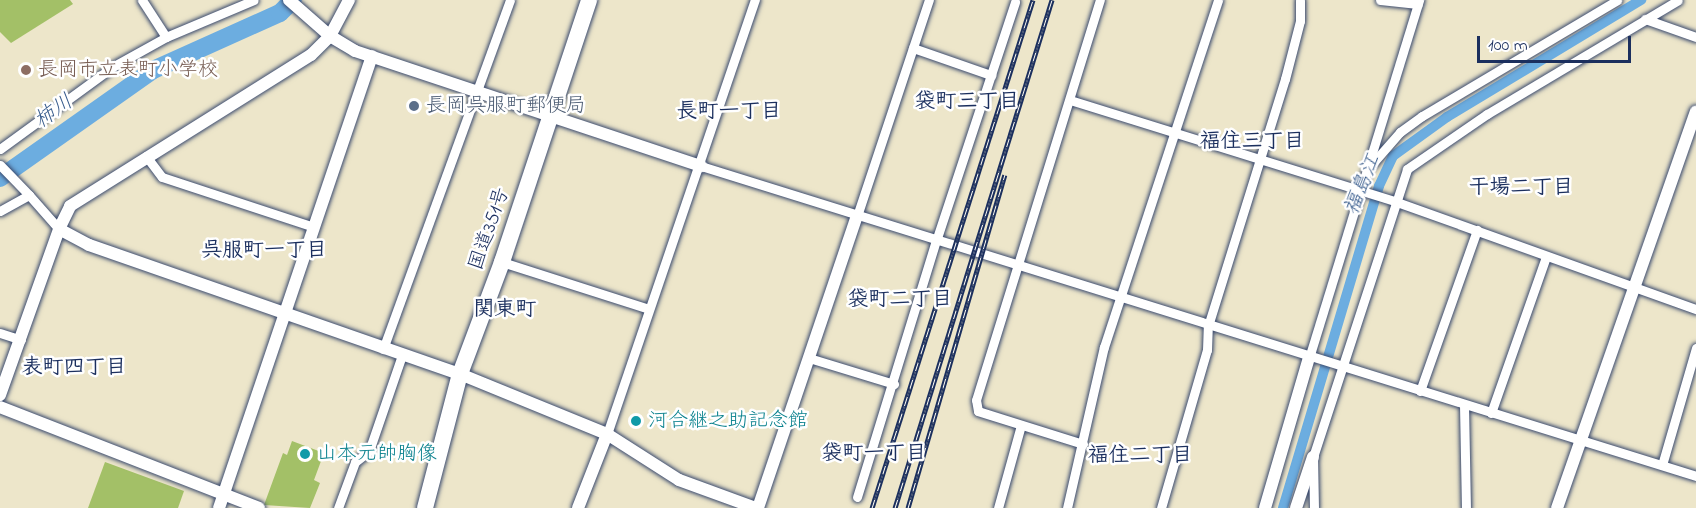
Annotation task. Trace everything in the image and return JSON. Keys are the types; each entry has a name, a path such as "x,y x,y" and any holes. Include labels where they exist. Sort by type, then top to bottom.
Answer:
{"highway":[{"name":"国道351号","path":"425,508 460,374 502,262 589,0"}],"street":[{"path":"142,0 166,37"},
{"path":"0,149 95,78 166,37 254,0"},
{"path":"289,0 330,36 372,56 857,216 1312,359 1696,476"},
{"path":"0,395 58,229 70,206 146,156 311,55 330,36 349,0"},
{"path":"383,349 510,0"},
{"path":"578,508 607,434 755,0"},
{"path":"0,165 58,229 89,245 460,374 607,434 679,480 757,508 929,0"},
{"path":"1083,444 978,411 976,400 1020,267 1100,0"},
{"path":"1067,508 1104,347 1122,298 1218,0"},
{"path":"1161,508 1207,350 1208,326 1300,21 1300,0"},
{"path":"1264,508 1364,192 1365,176 1418,2 1380,0"},
{"path":"1365,176 1378,153 1400,132 1617,0"},
{"path":"1296,508 1313,457 1337,366 1390,200 1414,161 1678,0"},
{"path":"857,497 894,384 936,241 1016,2"},
{"path":"1645,19 1696,37"},
{"path":"913,48 991,75"},
{"path":"219,508 372,56"},
{"path":"1070,100 1390,200 1634,289 1696,309"},
{"path":"1557,508 1696,112"},
{"path":"146,156 162,177 314,227"},
{"path":"0,211 29,195"},
{"path":"1420,391 1477,230"},
{"path":"1491,413 1546,257"},
{"path":"502,262 649,309"},
{"path":"0,333 21,340"},
{"path":"1662,465 1696,348"},
{"path":"338,508 355,462 369,451 402,355"},
{"path":"809,358 894,384"},
{"path":"1464,405 1466,508"},
{"path":"0,407 259,508"},
{"path":"998,508 1021,424"},
{"path":"1313,457 1314,508"}],"green space":[{"path":"0,0 70,0 73,4 11,43 0,32"},
{"path":"292,441 324,453 314,480 320,483 310,508 264,505 283,453 287,455"},
{"path":"105,462 184,491 178,508 88,508"}],"waterway":[{"name":"柿川","path":"0,178 153,70 280,13 293,0"},
{"name":"福島江","path":"1283,508 1379,186 1393,156 1447,117 1641,0"}],"railway":[{"path":"872,508 1033,0"},
{"path":"895,508 1052,0"},
{"path":"908,508 1005,175"}],"place":[{"name":"長岡市立表町小学校","path":"26,70"},
{"name":"長岡呉服町郵便局","path":"414,106"},
{"name":"河合継之助記念館","path":"636,421"},
{"name":"山本元帥胸像","path":"305,454"}],"district":[{"name":"袋町三丁目","path":"967,102"},
{"name":"長町一丁目","path":"729,112"},
{"name":"福住三丁目","path":"1252,142"},
{"name":"干場二丁目","path":"1521,188"},
{"name":"呉服町一丁目","path":"264,251"},
{"name":"袋町二丁目","path":"900,300"},
{"name":"関東町","path":"505,310"},
{"name":"表町四丁目","path":"74,368"},
{"name":"袋町一丁目","path":"874,454"},
{"name":"福住二丁目","path":"1140,456"}]}
